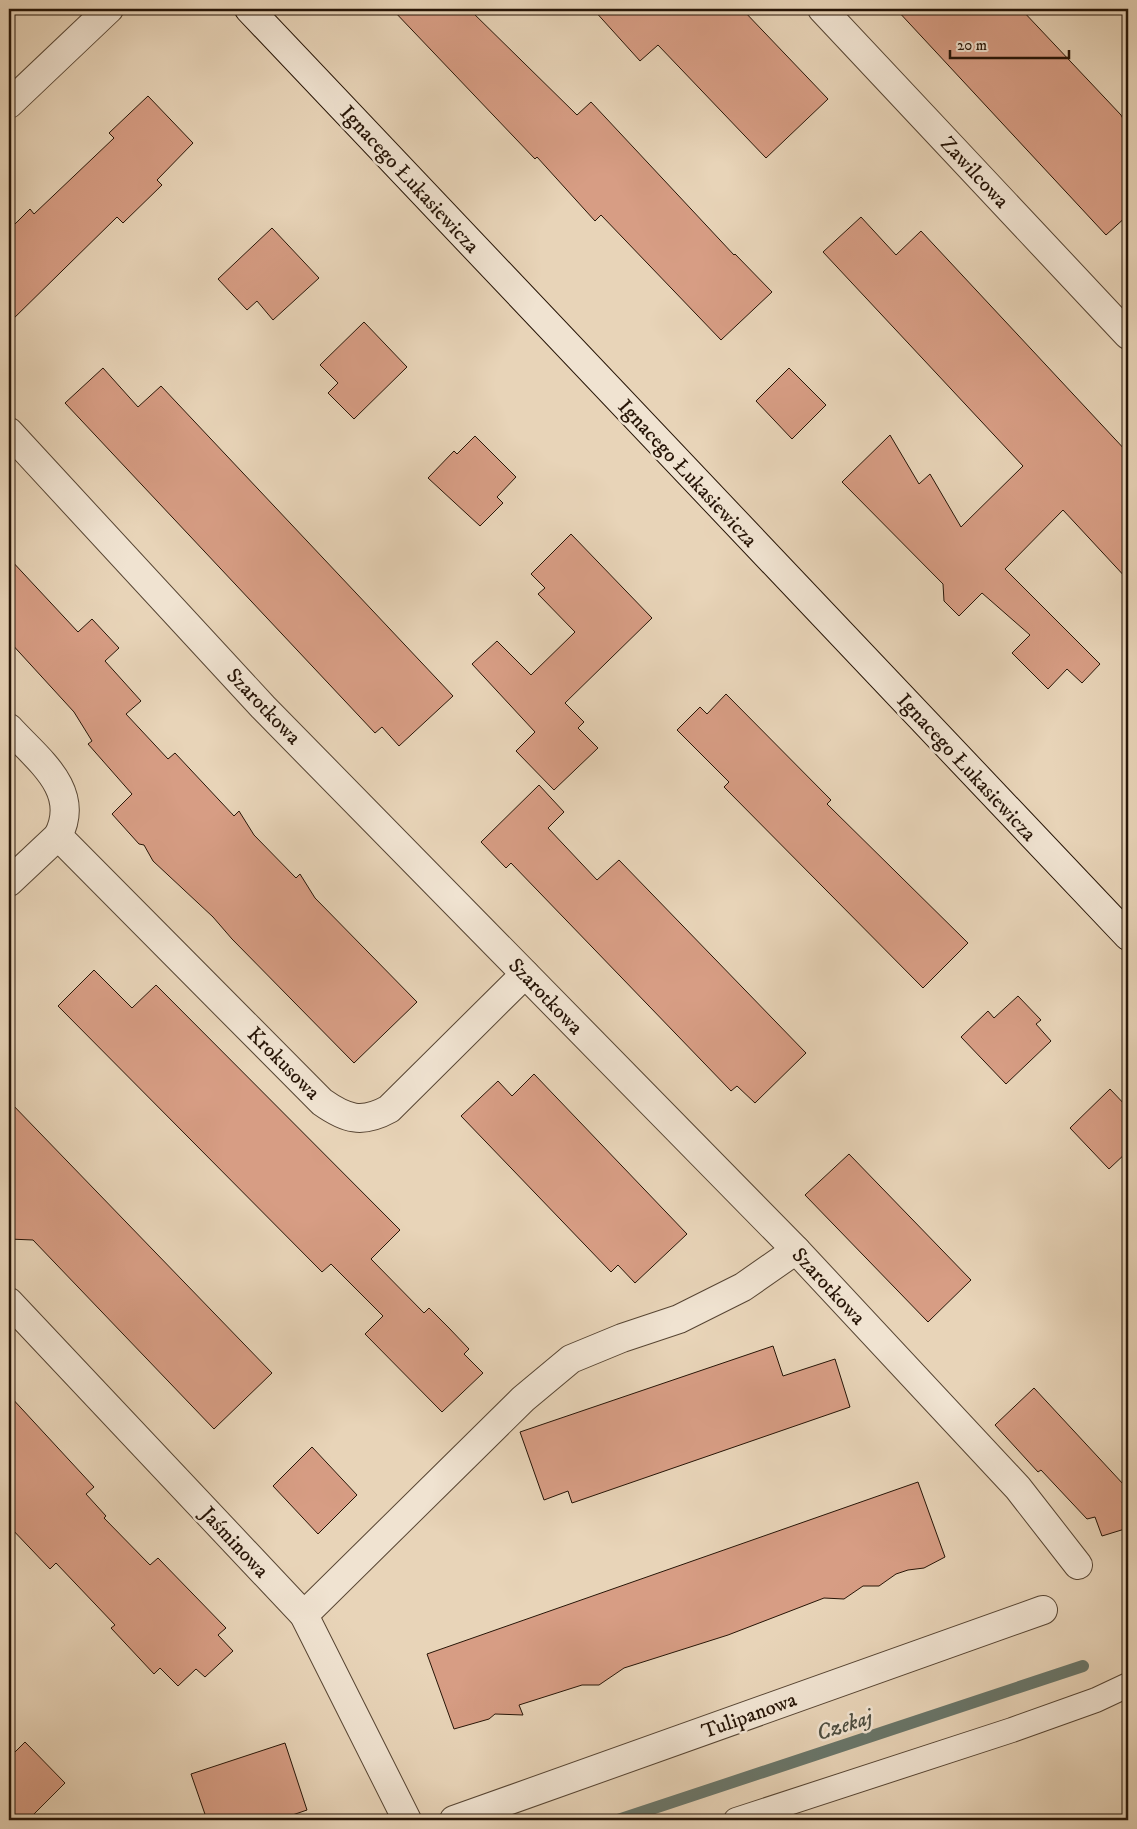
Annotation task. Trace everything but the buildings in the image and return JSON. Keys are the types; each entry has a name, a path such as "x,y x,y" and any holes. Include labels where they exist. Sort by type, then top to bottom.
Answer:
{"street":[{"path":"9,104 110,9"},
{"name":"Ignacego Łukasiewicza","path":"249,9 1128,936"},
{"name":"Zawilcowa","path":"822,9 1128,335"},
{"name":"Szarotkowa","path":"9,432 263,707 796,1250 1018,1488 1078,1565"},
{"path":"9,728 54,776 60,787 67,809 65,824 58,836 9,882"},
{"name":"Krokusowa","path":"58,836 322,1102 348,1117 376,1116 389,1109 525,974"},
{"path":"304,1614 523,1399 571,1359 622,1338 679,1319 743,1287 796,1250"},
{"name":"Jaśminowa","path":"9,1302 304,1614 407,1820"},
{"name":"Tulipanowa","path":"454,1820 1043,1610"}],"lane":[{"path":"736,1820 1012,1730 1096,1700 1128,1685"}],"waterway":[{"name":"Czekaj","path":"618,1820 1083,1666"}]}
